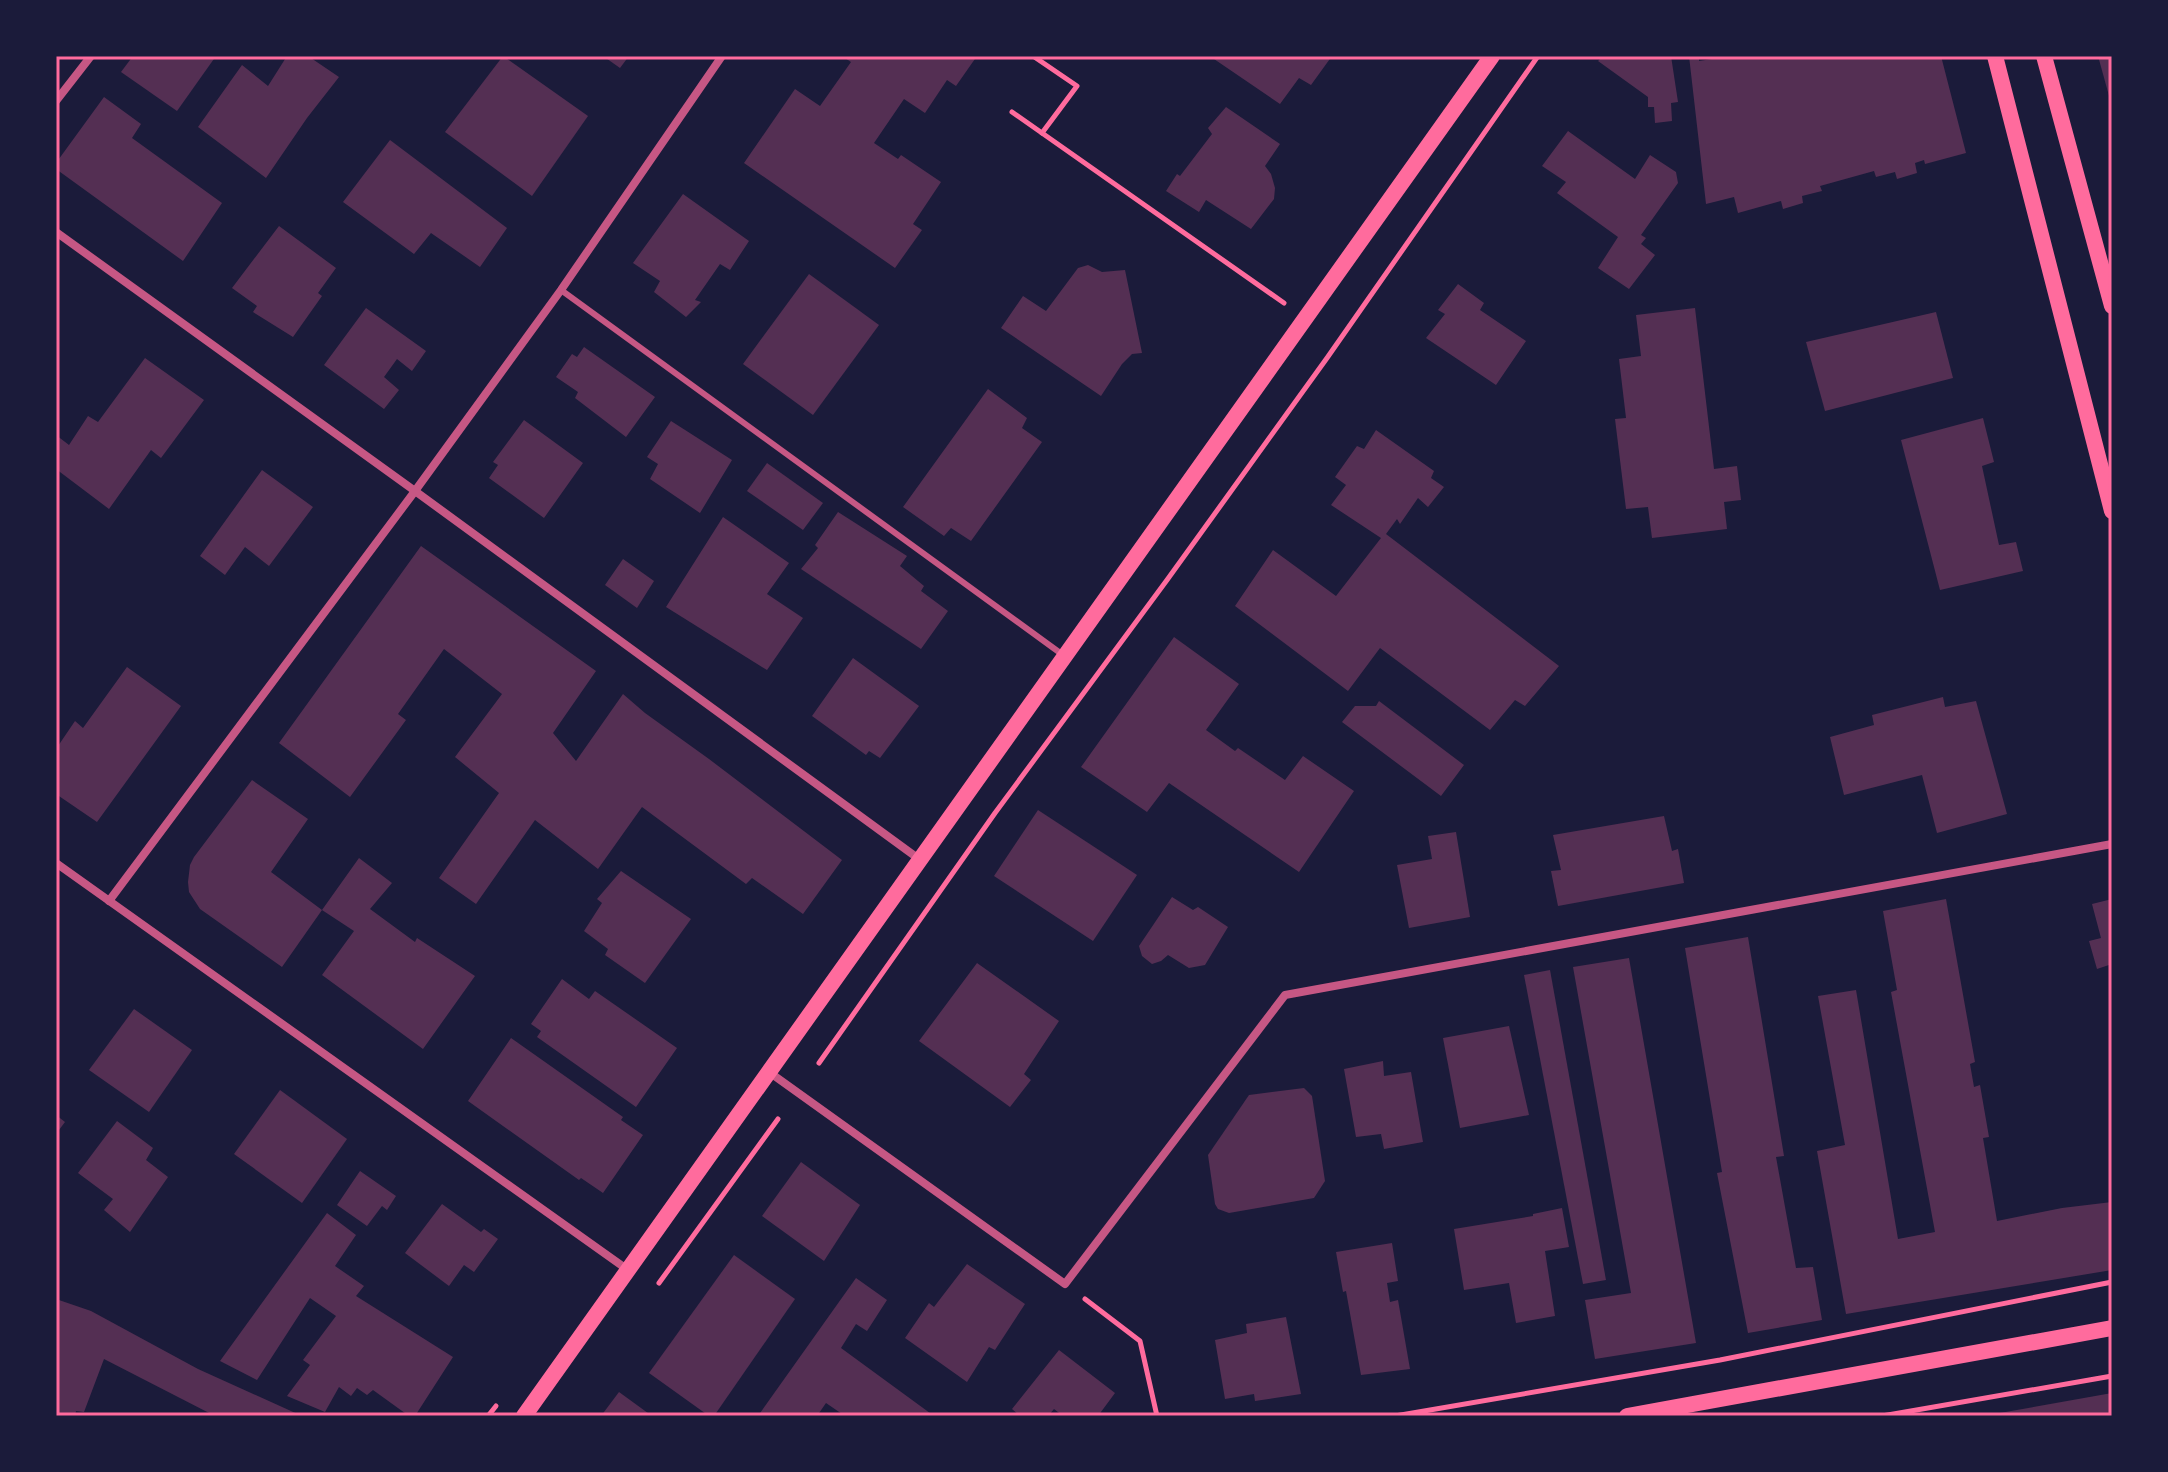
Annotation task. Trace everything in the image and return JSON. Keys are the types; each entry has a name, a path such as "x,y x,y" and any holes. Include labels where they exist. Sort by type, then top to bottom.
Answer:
{"main road":[{"path":"524,1416 1492,56"},
{"path":"1995,56 2112,511"},
{"path":"2044,56 2112,306"},
{"path":"1627,1416 2112,1328"}],"street":[{"path":"56,101 91,56"},
{"path":"109,901 561,290 722,56"},
{"path":"56,232 919,859"},
{"path":"769,1072 1065,1284 1285,995 2112,844"},
{"path":"56,863 628,1270"}],"lane":[{"path":"561,290 1065,657"}],"path":[{"path":"1033,56 1077,86 1042,133"},
{"path":"819,1063 995,813 1318,370 1538,56"},
{"path":"1012,112 1285,303"},
{"path":"654,1289 778,1119"},
{"path":"1395,1416 1720,1360 2112,1282"},
{"path":"1065,1284 1140,1341 1157,1416"},
{"path":"1882,1416 2112,1376"}],"building":[{"path":"133,56 216,56 177,111 121,72"},
{"path":"287,56 308,56 339,77 266,178 198,127 242,65 268,86"},
{"path":"503,56 588,116 532,196 445,132"},
{"path":"603,56 629,56 620,68"},
{"path":"842,56 977,56 956,86 947,80 925,113 904,99 874,143 898,159 901,155 941,182 913,224 922,230 895,268 744,163 795,89 820,106 851,62"},
{"path":"1216,56 1332,56 1311,85 1299,78 1280,104 1214,59"},
{"path":"1603,56 1671,56 1678,102 1671,103 1672,121 1655,123 1654,107 1648,107 1648,97 1598,61"},
{"path":"1689,56 1699,56 1699,61 1717,56 1941,56 1966,153 1925,164 1924,160 1915,163 1917,173 1897,179 1895,172 1876,177 1874,171 1820,186 1822,191 1802,196 1803,203 1783,209 1781,201 1738,213 1734,197 1706,204"},
{"path":"2098,56 2112,56 2112,103 2111,103"},
{"path":"104,97 141,124 132,138 222,203 183,261 56,169 56,163"},
{"path":"1226,107 1280,144 1265,166 1275,188 1274,199 1251,229 1206,200 1199,212 1166,191 1212,134 1208,128"},
{"path":"1568,131 1635,179 1650,155 1676,172 1678,183 1641,235 1646,238 1641,244 1655,255 1629,289 1598,268 1618,237 1557,193 1566,182 1542,166"},
{"path":"390,140 507,228 480,267 431,233 414,254 343,202"},
{"path":"683,194 749,241 730,270 720,264 695,300 701,302 686,317 654,292 660,281 633,263"},
{"path":"279,226 336,268 318,293 322,296 293,337 253,312 257,306 232,288"},
{"path":"1088,265 1102,272 1125,270 1142,353 1132,354 1122,364 1101,396 1001,328 1023,296 1046,311 1078,268"},
{"path":"809,274 879,325 813,415 743,364"},
{"path":"1458,284 1484,303 1480,310 1526,341 1496,385 1426,338 1445,314 1438,310"},
{"path":"366,308 426,351 412,371 397,359 384,377 399,390 384,409 324,365"},
{"path":"1695,308 1714,469 1737,466 1741,500 1724,502 1727,529 1652,538 1648,507 1626,509 1615,419 1626,418 1619,359 1641,356 1636,315"},
{"path":"1936,312 1953,378 1825,411 1806,342"},
{"path":"584,347 655,397 626,437 575,398 578,392 556,377 572,354 577,357"},
{"path":"145,358 204,400 161,458 151,450 109,509 56,469 56,435 69,445 88,416 98,422"},
{"path":"988,389 1027,418 1022,428 1042,442 971,541 951,528 944,536 903,507"},
{"path":"1983,418 1994,462 1982,466 1999,545 2016,542 2023,571 1940,590 1901,440"},
{"path":"524,420 583,463 544,518 489,478 498,465 493,462"},
{"path":"671,421 732,460 700,513 650,479 658,464 647,457"},
{"path":"1376,430 1434,471 1431,478 1444,487 1428,507 1418,498 1400,524 1397,519 1386,534 1559,666 1525,706 1515,700 1490,730 1380,648 1348,691 1235,606 1273,550 1336,596 1381,538 1331,505 1346,485 1335,477 1357,446 1364,449"},
{"path":"767,463 823,503 803,530 747,491"},
{"path":"262,470 313,507 269,566 245,547 225,575 200,556"},
{"path":"838,512 907,556 900,566 924,586 921,591 948,611 921,649 801,569 818,548 815,545"},
{"path":"723,517 789,563 767,594 803,618 767,670 666,607"},
{"path":"421,546 596,671 553,733 576,761 623,694 842,860 803,914 752,878 746,884 642,807 598,869 535,820 476,904 439,878 499,793 455,757 502,694 444,649 398,714 406,720 350,797 279,743"},
{"path":"623,559 654,581 637,608 605,585"},
{"path":"1174,637 1239,684 1206,730 1285,780 1303,756 1354,791 1299,872 1169,783 1147,812 1081,767"},
{"path":"853,658 919,706 880,758 869,751 866,755 812,716"},
{"path":"127,667 181,706 97,822 56,794 56,749 75,721 83,728"},
{"path":"1943,697 1945,707 1976,701 2007,814 1937,833 1922,775 1844,795 1830,737 1874,725 1872,715"},
{"path":"1379,701 1464,765 1441,796 1342,722 1355,706 1376,706"},
{"path":"252,780 308,819 271,872 322,910 282,967 200,909 189,892 190,865 194,857"},
{"path":"1038,810 1137,875 1093,941 994,876"},
{"path":"1664,816 1672,851 1678,849 1684,883 1558,906 1551,871 1561,870 1553,835"},
{"path":"1456,832 1470,917 1409,928 1397,865 1432,859 1428,836"},
{"path":"359,858 392,883 370,909 415,942 417,938 475,976 423,1049 322,975 354,931 322,910"},
{"path":"621,871 691,919 645,983 605,955 608,949 584,931 602,903 597,899"},
{"path":"1172,897 1193,910 1198,907 1228,927 1205,965 1189,968 1168,955 1152,964 1142,956 1139,946"},
{"path":"1946,899 1975,1062 1970,1064 1974,1087 1980,1085 1989,1137 1983,1138 1997,1221 2112,1202 2112,1270 1846,1314 1817,1151 1845,1145 1818,996 1856,990 1898,1239 1935,1232 1891,992 1897,990 1883,911"},
{"path":"2112,899 2111,973 2109,965 2097,969 2089,941 2101,938 2092,904"},
{"path":"1748,937 1784,1156 1776,1157 1796,1268 1813,1267 1822,1320 1748,1333 1717,1173 1722,1172 1685,948"},
{"path":"1629,958 1696,1343 1595,1359 1585,1300 1631,1293 1573,967"},
{"path":"977,963 1059,1021 1024,1074 1031,1080 1010,1107 919,1041"},
{"path":"1550,970 1606,1280 1583,1284 1524,975"},
{"path":"562,979 589,999 595,991 677,1048 636,1107 537,1037 541,1031 531,1024"},
{"path":"134,1009 192,1050 149,1112 89,1070"},
{"path":"1509,1026 1529,1115 1460,1128 1443,1038"},
{"path":"511,1038 623,1117 621,1120 643,1135 603,1193 581,1178 579,1180 468,1101"},
{"path":"1383,1061 1384,1076 1411,1072 1423,1142 1384,1149 1381,1134 1356,1137 1344,1069"},
{"path":"1304,1088 1312,1096 1325,1181 1314,1198 1229,1213 1218,1209 1208,1155 1249,1095"},
{"path":"280,1090 347,1139 302,1203 234,1154"},
{"path":"56,1115 65,1122 56,1134"},
{"path":"117,1121 153,1148 146,1160 168,1177 130,1232 104,1210 113,1199 78,1173"},
{"path":"801,1162 860,1205 824,1261 762,1216"},
{"path":"360,1171 396,1196 387,1210 382,1206 367,1226 337,1205"},
{"path":"442,1204 481,1232 484,1229 498,1239 474,1272 464,1265 449,1286 405,1253"},
{"path":"1562,1208 1569,1247 1545,1251 1555,1316 1516,1323 1509,1283 1464,1290 1454,1229"},
{"path":"327,1213 356,1235 335,1266 364,1286 356,1296 453,1357 415,1416 409,1416 373,1390 367,1395 357,1388 351,1396 339,1387 325,1412 287,1396 310,1365 303,1360 336,1316 310,1298 257,1380 220,1361"},
{"path":"1392,1243 1398,1281 1387,1283 1390,1302 1398,1300 1410,1369 1361,1375 1336,1252"},
{"path":"734,1255 795,1299 714,1416 709,1416 649,1373"},
{"path":"967,1264 1025,1304 995,1350 989,1347 967,1382 905,1338 929,1303 934,1307"},
{"path":"856,1278 887,1300 867,1331 856,1324 841,1348 934,1416 845,1416 826,1403 817,1416 758,1416"},
{"path":"56,1299 91,1311 198,1369 302,1416 215,1416 104,1359 84,1412 76,1411 75,1416 56,1416"},
{"path":"1286,1317 1301,1394 1255,1401 1254,1394 1225,1399 1215,1340 1247,1333 1246,1324"},
{"path":"1059,1350 1115,1393 1098,1416 1063,1416 1054,1409 1048,1416 1020,1416 1012,1409"},
{"path":"619,1392 652,1416 601,1416"},
{"path":"2112,1393 2112,1416 1994,1416 1994,1414"}]}
